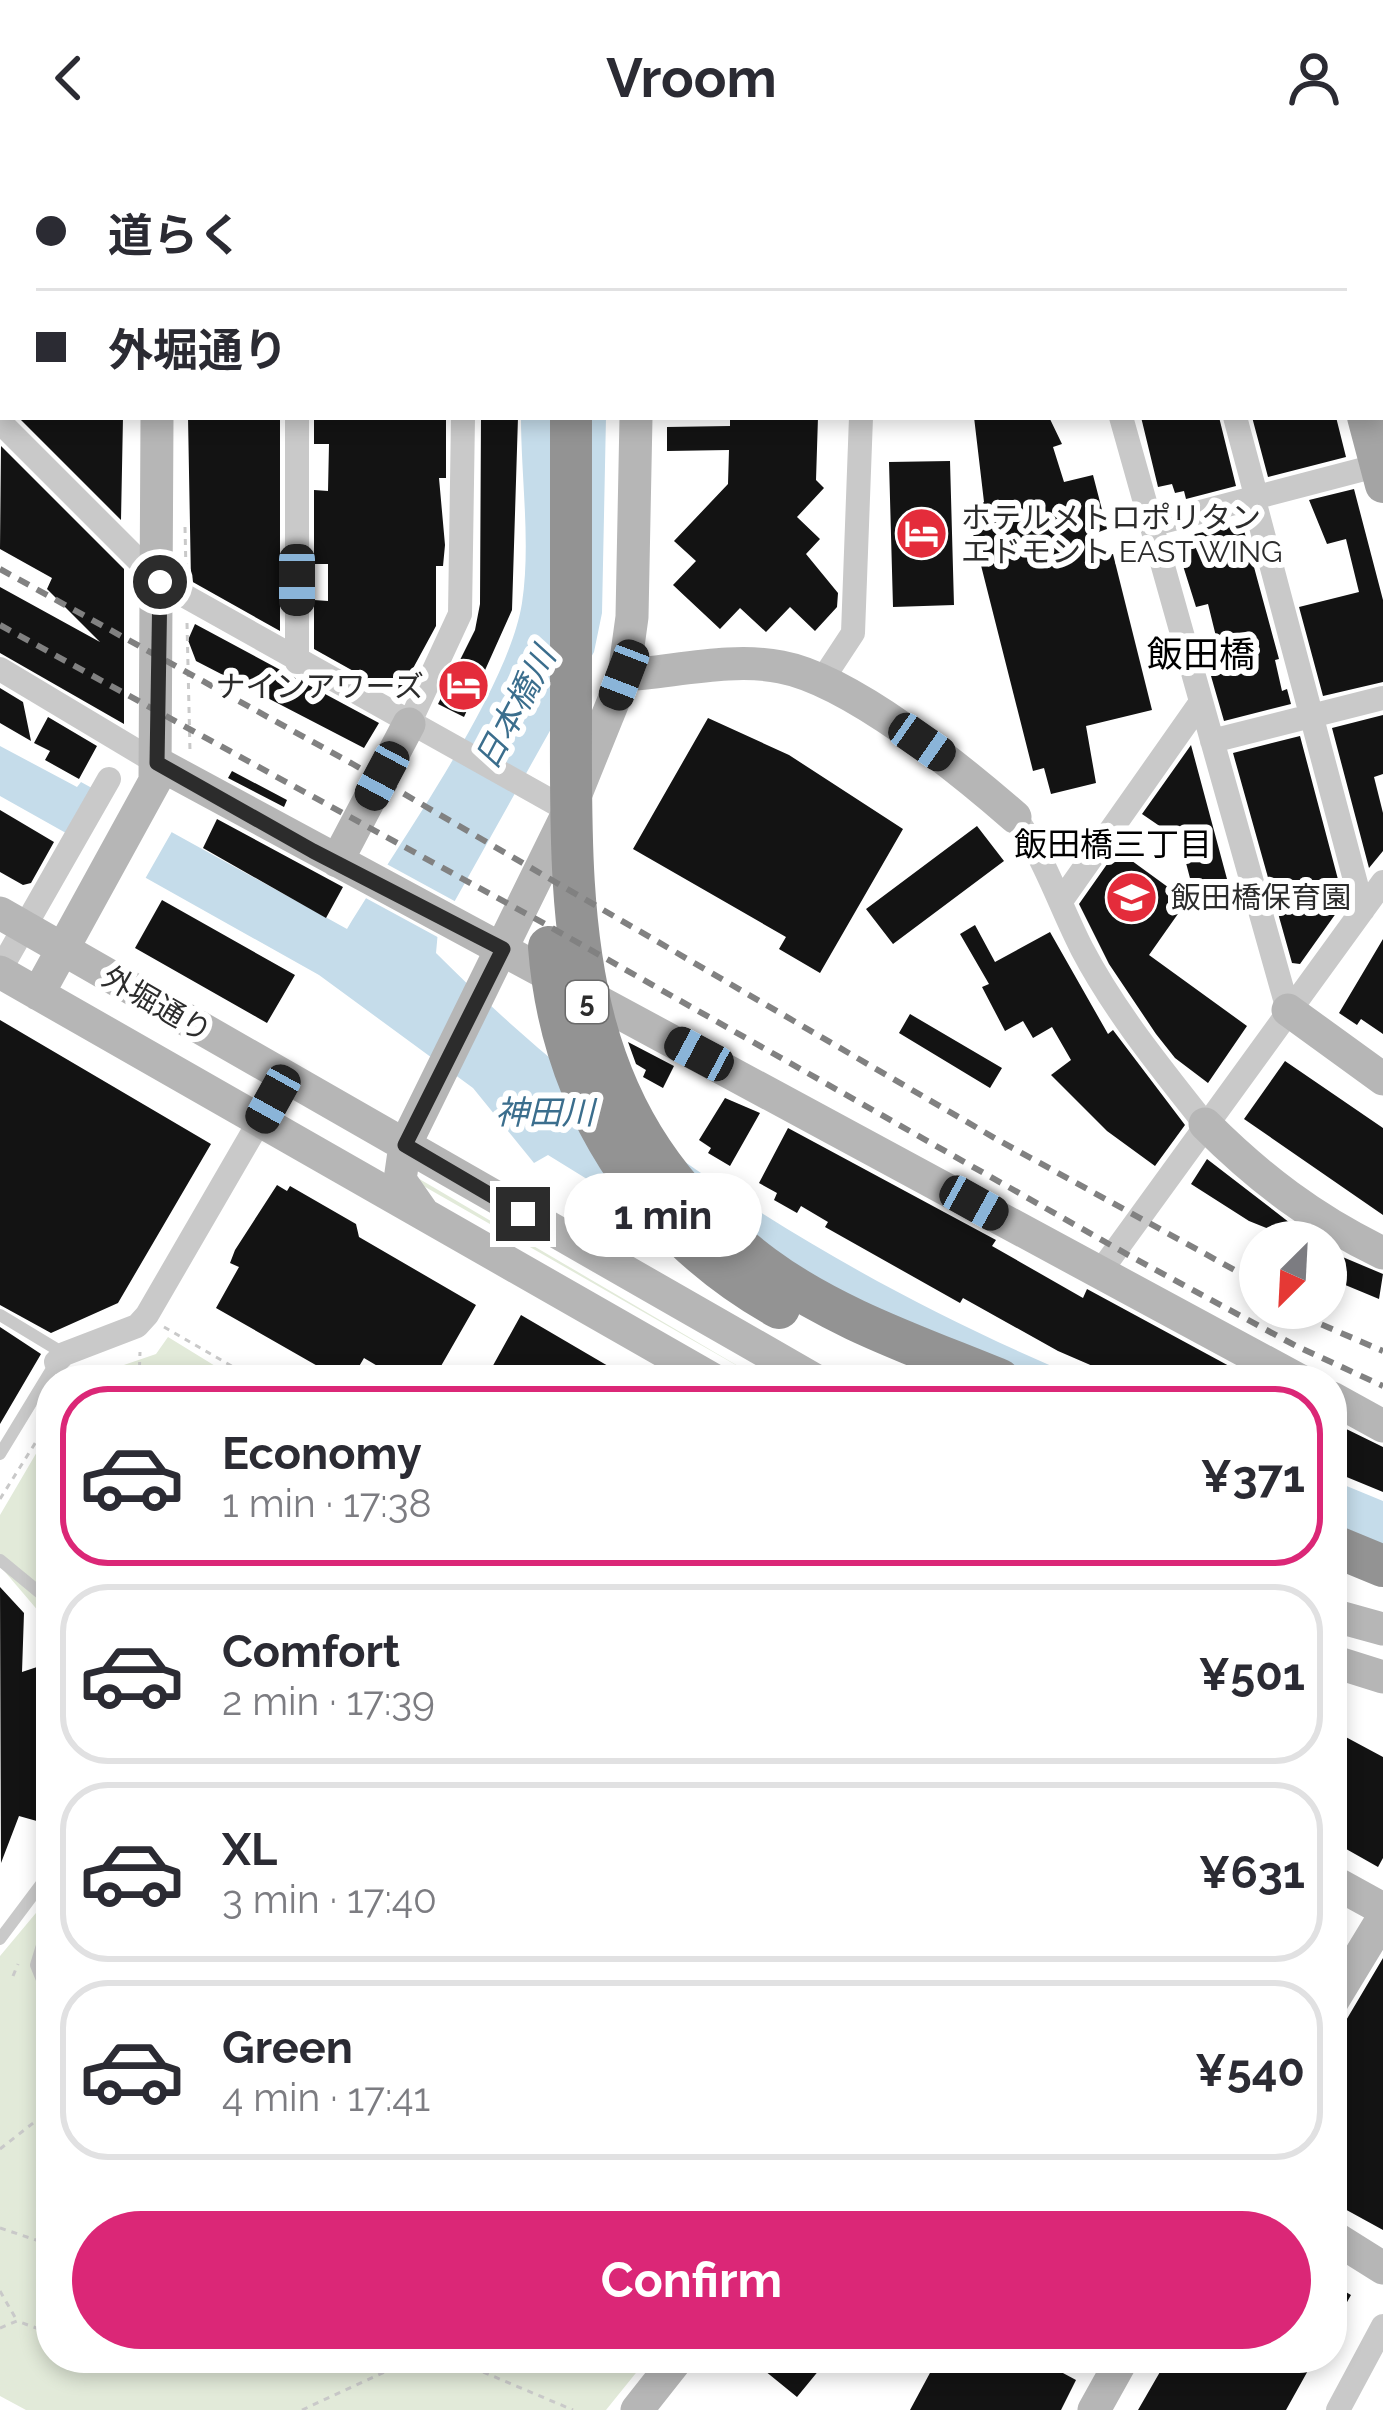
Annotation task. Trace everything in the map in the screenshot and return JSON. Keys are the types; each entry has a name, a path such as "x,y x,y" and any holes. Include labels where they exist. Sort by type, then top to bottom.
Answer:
{"highway":[{"name":"5","path":"546,420 547,908 559,1011 584,1095 632,1182 708,1261 800,1319 905,1365"},
{"name":"5","path":"571,420 573,917 588,1005 615,1082 669,1172 704,1214 766,1268 843,1312 965,1365"},
{"path":"1347,1523 1383,1538"},
{"path":"1347,1550 1383,1566"}],"main road":[{"path":"1366,420 1381,472"}],"street":[{"path":"38,994 173,761 160,582 157,420"},
{"path":"297,420 297,662"},
{"path":"337,862 460,614 463,420"},
{"path":"423,1213 400,1180 405,1145 569,811 624,675 632,617 636,420"},
{"path":"830,668 853,633 861,420"},
{"path":"1122,420 1288,1010 1383,1079"},
{"path":"1236,420 1363,910"},
{"path":"0,422 160,582 569,811"},
{"path":"1151,526 1381,472"},
{"path":"624,675 763,664 798,671 922,742 1082,872"},
{"path":"0,669 173,761 337,862 1271,1365"},
{"path":"1212,741 1383,698"},
{"path":"1061,901 1201,702"},
{"path":"0,971 63,850 109,778"},
{"path":"1015,817 1037,847 1117,1008 1205,1124 1257,1178 1342,1234 1383,1253"},
{"path":"1100,1272 1383,881"},
{"name":"外堀通り","path":"0,913 785,1365"},
{"name":"外堀通り","path":"0,971 688,1365"},
{"path":"60,1358 136,1326 147,1316 286,1077"},
{"path":"1347,1406 1383,1426"},
{"path":"1347,1619 1383,1629"},
{"path":"1347,1666 1383,1677"},
{"path":"1347,1890 1383,1913 1347,1976"},
{"path":"1347,2245 1383,2268"},
{"path":"1338,2410 1383,2326"},
{"path":"637,2410 666,2373"},
{"path":"1094,2410 1115,2373"}],"lane":[{"path":"0,1316 60,1358 56,1365"},
{"path":"0,1454 36,1396"},
{"path":"0,1560 36,1590"},
{"path":"0,1939 36,1891"}],"path":[{"path":"173,761 187,615"},
{"path":"147,1316 230,1365"},
{"path":"139,1365 140,1346"},
{"path":"0,1499 36,1442"},
{"path":"2,2147 36,2121"},
{"path":"0,2228 36,2240"},
{"path":"0,2291 17,2320 36,2328"},
{"path":"0,2327 17,2320"},
{"path":"302,2410 382,2373"},
{"path":"485,2373 573,2410"}],"green space":[{"path":"416,1177 736,1365 736,1365 413,1180"},
{"path":"168,1337 214,1365 124,1365 156,1354"},
{"path":"36,1454 36,1608 0,1566 0,1515"},
{"path":"36,1913 36,2373 636,2373 606,2410 26,2410 0,2396 0,1956"}],"water":[{"name":"神田川","path":"521,420 606,420 602,613 594,652 438,931 436,953 581,1084 740,1199 908,1298 1051,1365 922,1365 710,1255 548,1155 534,1163 473,1088 319,975 0,796 0,746 77,787 81,782 347,929 496,680 522,603 526,557"},
{"path":"1347,1486 1383,1501 1383,1568 1347,1553"}],"pier":[{"path":"112,794 174,828 141,886 81,851"},
{"path":"381,861 460,904 443,940 362,896"}],"building":[{"path":"21,420 123,420 121,520"},
{"path":"188,420 280,420 280,631 191,581"},
{"path":"314,420 446,420 446,478 439,478 445,545 443,566 436,566 436,626 398,696 314,649 314,600 328,601 328,564 314,564 314,490 328,491 329,444 314,444"},
{"path":"481,420 518,420 512,610 464,717 438,704 475,630 480,604"},
{"path":"730,420 818,420 816,480 824,488 797,517 820,539 806,554 838,593 837,607 815,631 790,607 766,632 740,608 720,629 673,585 696,561 674,541 728,484 729,450 667,451 667,427 730,426"},
{"path":"974,420 1050,420 1062,444 1053,447 1064,482 1093,475 1107,529 1096,533 1102,556 1113,554 1152,710 1086,726 1096,783 1051,794 1044,768 1033,771 966,506 984,502"},
{"path":"1142,420 1220,420 1236,486 1186,499 1184,491 1175,493 1172,484 1158,487"},
{"path":"1253,420 1337,420 1346,457 1268,477"},
{"path":"1,446 124,569 124,724 0,653 0,587 100,642 47,589 52,578 0,549"},
{"name":"ホテルメトロポリタン エドモント EAST WING","path":"950,461 954,605 893,607 889,462"},
{"path":"1354,489 1383,600 1383,682 1323,696 1299,607 1359,592 1346,539 1327,544 1309,500"},
{"path":"1242,523 1279,659 1275,660 1282,691 1287,689 1291,704 1224,721 1211,676 1225,673 1208,604 1196,607 1179,553 1195,534"},
{"path":"195,624 379,723 364,748 196,661 188,640"},
{"path":"0,688 23,702 31,741 0,723"},
{"path":"1383,715 1383,774 1374,777 1383,813 1383,851 1369,868 1332,728"},
{"path":"48,717 97,746 79,779 45,760 50,751 34,743"},
{"path":"708,718 789,755 903,829 820,973 779,949 786,937 633,849"},
{"path":"1300,736 1344,902 1300,964 1292,963 1233,753"},
{"path":"1191,745 1234,905 1208,913 1197,905 1180,840 1142,814"},
{"path":"232,771 287,800 284,807 228,778"},
{"path":"0,810 54,842 31,883 23,885 0,872"},
{"path":"217,819 343,887 326,918 203,848"},
{"path":"977,826 1004,861 893,944 866,909"},
{"path":"1117,850 1187,901 1149,955 1247,1026 1208,1083 1175,1058 1156,1034 1109,964 1079,904"},
{"path":"162,900 295,975 267,1023 135,948"},
{"path":"975,925 995,962 1050,932 1108,1034 1113,1030 1185,1125 1155,1166 1107,1131 1051,1075 1071,1060 1052,1027 1033,1038 1023,1021 1005,1031 982,987 989,984 960,934"},
{"path":"1383,939 1383,1034 1361,1019 1357,1025 1339,1013"},
{"path":"910,1014 1002,1068 990,1088 899,1033"},
{"path":"0,1020 211,1144 118,1303 51,1333 0,1305"},
{"path":"628,1042 674,1066 663,1088 643,1077 646,1070 636,1064"},
{"path":"1285,1061 1383,1128 1383,1215 1244,1119"},
{"path":"725,1098 760,1113 730,1166 708,1153 711,1148 699,1140"},
{"path":"788,1128 996,1240 992,1246 1083,1298 1087,1289 1227,1365 1090,1365 963,1298 960,1303 825,1227 828,1222 801,1206 797,1213 774,1200 777,1193 759,1183"},
{"path":"1207,1159 1287,1221 1249,1221 1191,1184"},
{"path":"277,1185 287,1191 290,1186 356,1224 359,1237 476,1305 442,1365 376,1365 364,1358 360,1365 316,1365 216,1308 239,1267 230,1263"},
{"path":"1347,1259 1383,1274 1379,1299 1347,1286"},
{"path":"521,1315 606,1365 493,1365"},
{"path":"0,1327 41,1354 0,1424"},
{"path":"1347,1429 1383,1447 1383,1492 1347,1477"},
{"path":"0,1587 24,1613 22,1672 36,1667 36,1821 19,1816 1,1863"},
{"path":"1347,1738 1383,1757 1383,1858 1378,1867 1347,1849"},
{"path":"1383,1958 1383,2230 1347,2210 1347,2019"},
{"path":"767,2373 817,2373 797,2397"},
{"path":"930,2373 1063,2373 1076,2380 1061,2410 910,2410"},
{"path":"1159,2373 1307,2373 1286,2410 1138,2410"}],"railway":[{"path":"0,569 351,763 998,1140 1239,1272"},
{"path":"0,625 545,924 1130,1256 1337,1365"},
{"path":"1332,1329 1383,1351"},
{"path":"1347,1369 1383,1386"}],"place":[{"name":"ホテルメトロポリタン エドモント EAST WING","path":"922,534"},
{"name":"ナインアワーズ","path":"463,686"},
{"name":"飯田橋保育園","path":"1132,897"}],"district":[{"name":"飯田橋","path":"1201,654"},
{"name":"飯田橋三丁目","path":"1113,844"}],"route":[{"path":"160,582 157,763 192,786 503,949 405,1145 523,1214"}],"water label":[{"name":"日本橋川","path":"515,708"}]}
